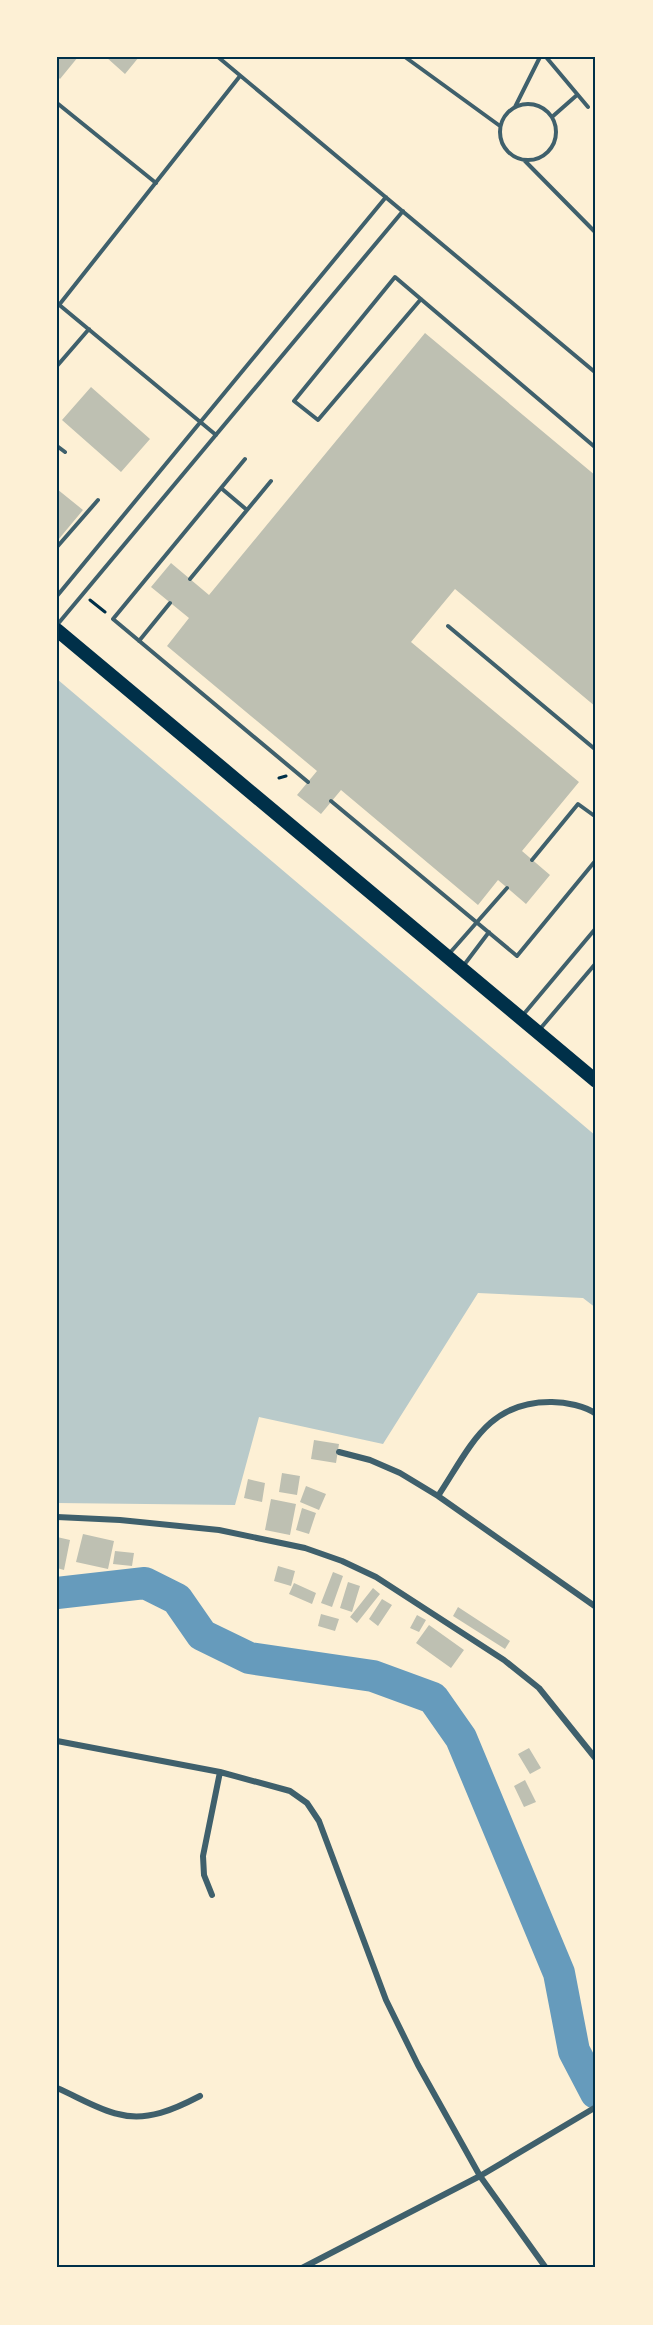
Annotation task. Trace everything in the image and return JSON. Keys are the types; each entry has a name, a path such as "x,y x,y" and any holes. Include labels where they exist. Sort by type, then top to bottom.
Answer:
{"highway":[{"path":"57,627 596,1081"}],"street":[{"path":"438,1496 479,1435 496,1417 515,1406 534,1402 561,1402 591,1410 596,1414"},
{"path":"339,1452 370,1460 400,1473 438,1496 596,1607"},
{"path":"57,1517 120,1520 219,1530 305,1548 342,1560 376,1577 504,1660 539,1688 596,1759"},
{"path":"57,1741 220,1772 290,1791 308,1803 319,1821 387,2000 417,2065 480,2176 546,2268"},
{"path":"212,1895 204,1875 203,1856 220,1772"},
{"path":"57,2088 118,2115 148,2115 176,2109 200,2096"},
{"path":"302,2268 480,2176 596,2107"}],"lane":[{"path":"218,57 596,373"},
{"path":"405,57 500,126"},
{"path":"540,57 515,106 508,111 500,126 501,141 510,154 524,161 596,233"},
{"path":"546,57 588,107"},
{"path":"216,435 58,304 240,76"},
{"path":"552,117 578,95"},
{"path":"57,103 156,183"},
{"path":"515,106 532,104 540,106 552,117 556,133 552,148 540,158 524,161"},
{"path":"57,596 386,197"},
{"path":"57,627 403,212"},
{"path":"421,299 318,420 294,401 395,277 421,299 596,448"},
{"path":"57,366 88,329"},
{"path":"57,446 65,453"},
{"path":"245,459 112,619 308,782"},
{"path":"190,579 271,481"},
{"path":"221,488 247,510"},
{"path":"57,547 98,500"},
{"path":"139,641 170,603"},
{"path":"448,626 596,750"},
{"path":"332,801 517,956 596,860"},
{"path":"532,860 578,804 596,817"},
{"path":"448,956 507,888"},
{"path":"521,1018 596,928"},
{"path":"461,968 489,932"},
{"path":"537,1032 596,963"}],"path":[{"path":"89,599 105,612"}],"shaded area":[{"path":"57,679 596,1136 596,1308 583,1298 478,1293 383,1444 259,1417 235,1505 57,1503"}],"building":[{"path":"57,57 78,57 60,79 57,76"},
{"path":"106,57 139,57 125,74"},
{"path":"425,333 596,476 596,707 455,589 411,642 579,782 522,851 550,875 526,904 498,880 478,905 341,790 321,814 297,795 317,771 167,646 189,618 151,587 171,563 209,595"},
{"path":"91,387 150,439 121,472 62,420"},
{"path":"57,489 83,510 58,540 57,539"},
{"path":"314,1440 339,1444 336,1463 311,1459"},
{"path":"282,1473 300,1476 297,1495 279,1492"},
{"path":"248,1479 265,1483 262,1502 244,1498"},
{"path":"306,1486 326,1494 319,1510 300,1502"},
{"path":"271,1499 296,1504 290,1535 265,1530"},
{"path":"302,1508 316,1513 309,1534 296,1530"},
{"path":"83,1534 114,1541 108,1569 76,1562"},
{"path":"57,1537 70,1540 64,1570 57,1568"},
{"path":"115,1551 134,1553 132,1566 113,1564"},
{"path":"278,1566 295,1571 291,1586 274,1581"},
{"path":"333,1572 343,1576 332,1607 321,1603"},
{"path":"348,1582 360,1586 352,1612 340,1608"},
{"path":"294,1583 316,1593 312,1604 289,1594"},
{"path":"373,1588 380,1594 357,1623 350,1617"},
{"path":"382,1599 392,1605 378,1626 369,1619"},
{"path":"458,1607 510,1641 505,1649 453,1616"},
{"path":"321,1614 339,1619 335,1631 318,1626"},
{"path":"417,1615 426,1620 419,1632 410,1628"},
{"path":"429,1625 464,1650 451,1668 416,1643"},
{"path":"529,1748 541,1768 530,1774 518,1754"},
{"path":"525,1780 536,1802 524,1807 514,1786"}],"waterway":[{"path":"57,1593 145,1583 177,1599 202,1635 249,1658 373,1676 433,1698 461,1738 559,1973 574,2051 596,2093"}]}
